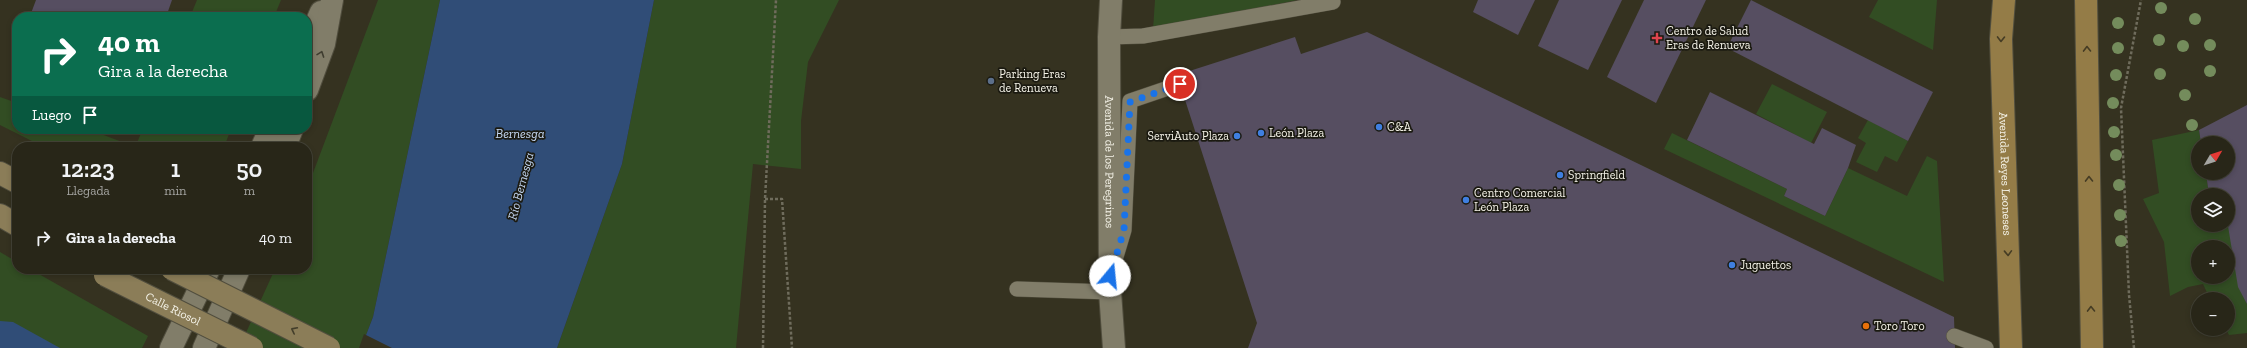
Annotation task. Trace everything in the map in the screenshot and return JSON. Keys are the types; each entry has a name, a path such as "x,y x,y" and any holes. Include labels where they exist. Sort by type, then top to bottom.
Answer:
{"main road":[{"name":"Avenida Reyes Leoneses","path":"2004,0 2001,39 2011,348"},
{"path":"2086,0 2092,348"},
{"path":"0,173 12,179"},
{"path":"0,215 12,222"},
{"name":"Calle Riosol","path":"104,274 252,348"},
{"path":"182,274 329,348"}],"street":[{"path":"312,32 326,0"},
{"path":"312,76 324,44 332,0"},
{"name":"Avenida de los Peregrinos","path":"1111,0 1109,37 1110,284 1114,348"},
{"path":"171,348 207,274"},
{"path":"204,348 237,274"}],"lane":[{"path":"1109,37 1143,36 1333,2"},
{"path":"1017,289 1110,284 1124,230 1130,102 1180,84"},
{"path":"1954,336 1986,348"}],"path":[{"path":"763,348 765,199 776,0"},
{"path":"2134,348 2129,295 2121,108 2141,0"},
{"path":"765,199 782,199 792,348"}],"green space":[{"path":"197,0 281,0 276,12 192,12"},
{"path":"378,0 440,0 373,317 361,348 239,348 273,274 312,274 312,176"},
{"path":"654,0 839,0 808,62 801,121 801,169 753,164 736,348 557,348 622,164"},
{"path":"1155,0 1297,0 1153,30"},
{"path":"1878,0 1937,0 1933,50 1869,17"},
{"path":"1772,84 1827,112 1811,143 1756,114"},
{"path":"0,97 12,101 12,131 0,125"},
{"path":"1868,120 1908,141 1897,162 1885,156 1877,172 1856,162 1866,143 1858,138"},
{"path":"2199,130 2200,136 2191,136 2191,180 2207,180 2208,188 2191,188 2191,232 2230,232 2232,240 2191,240 2191,284 2203,284 2188,287 2170,296 2164,242 2143,199 2159,193 2152,140"},
{"path":"1672,133 1787,189 1784,196 1825,216 1848,168 1907,196 1927,156 1937,161 1944,282 1664,149"},
{"path":"18,134 101,134 122,142 34,142"},
{"path":"141,134 229,134 226,142 137,142"},
{"path":"0,252 12,259 12,274 39,274 148,336 142,348 0,348"},
{"path":"2235,254 2247,304 2247,333 2235,334 2235,292 2207,292 2203,284 2235,284"}],"water":[{"name":"Bernesga","path":"440,0 654,0 622,164 557,348 361,348 373,317"},
{"path":"0,321 13,322 60,348 0,348"}],"pier":[{"path":"364,334 392,348 359,348"}],"building":[{"path":"36,0 172,0 168,12 32,12"},
{"path":"1478,0 1535,0 1518,35 1473,12"},
{"path":"1559,0 1622,0 1588,70 1538,46"},
{"name":"Centro de Salud Eras de Renueva","path":"1644,0 1706,0 1656,103 1607,77"},
{"path":"1751,0 1933,92 1908,141 1727,48"},
{"name":"Centro Comercial León Plaza","path":"1367,32 1954,317 1955,348 1248,348 1257,323 1177,75 1295,37 1301,54"},
{"path":"1710,92 1814,144 1822,128 1856,145 1848,168 1825,216 1784,196 1787,189 1687,140"},
{"path":"2247,105 2247,304 2238,287 2235,269 2235,240 2230,240 2229,232 2235,232 2235,188 2208,188 2207,180 2235,180 2235,136 2200,136 2199,130"}],"place":[{"name":"Centro de Salud Eras de Renueva","path":"1657,38"},
{"name":"Parking Eras de Renueva","path":"991,81"},
{"name":"C&A","path":"1379,127"},
{"name":"León Plaza","path":"1261,133"},
{"name":"ServiAuto Plaza","path":"1237,136"},
{"name":"Springfield","path":"1560,175"},
{"name":"Centro Comercial León Plaza","path":"1466,200"},
{"name":"Juguettos","path":"1732,265"},
{"name":"Toro Toro","path":"1866,326"}],"route":[{"path":"1110,276 1124,230 1130,102 1141,96 1180,84"}],"water label":[{"name":"Río Bernesga","path":"520,186"}]}
